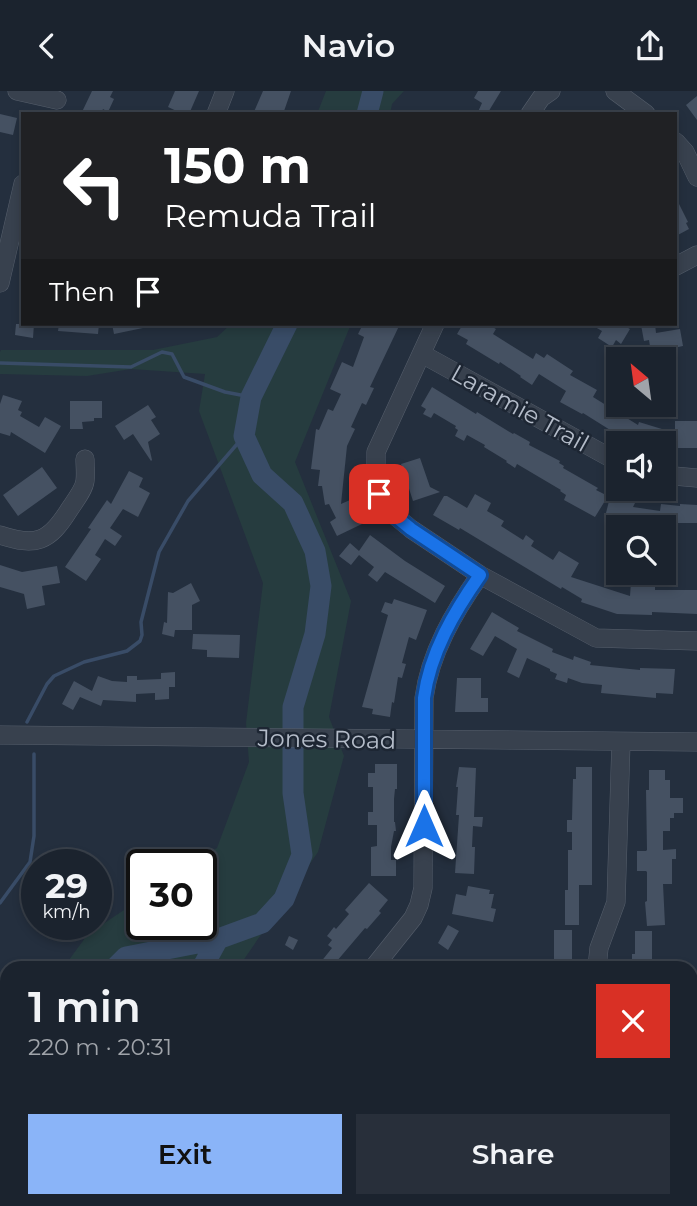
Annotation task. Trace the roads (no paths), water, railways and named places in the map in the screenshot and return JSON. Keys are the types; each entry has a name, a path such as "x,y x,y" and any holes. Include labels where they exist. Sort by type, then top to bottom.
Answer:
{"street":[{"path":"18,91 56,102"},
{"path":"217,112 225,91"},
{"path":"531,112 541,98 551,91"},
{"path":"615,91 643,112"},
{"path":"677,143 685,152 697,177"},
{"path":"6,272 21,194"},
{"path":"677,265 697,255"},
{"path":"434,326 376,452 379,494 394,515 480,575 596,638 697,641"},
{"name":"Laramie Trail","path":"422,354 606,455"},
{"path":"0,535 29,541 43,539 54,532 85,483 85,459"},
{"path":"676,476 697,478"},
{"path":"379,961 405,930 419,905 424,870 424,698 427,677 436,652 463,599 480,575"},
{"name":"Jones Road","path":"0,735 697,742"},
{"path":"598,961 599,949 616,902 621,742"}],"waterway":[{"path":"368,112 373,91"},
{"path":"122,961 126,957 218,939 262,923 284,899 302,855 293,793 293,707 315,634 321,586 315,551 293,503 262,475 244,436 251,397 286,326"},
{"path":"0,363 131,367 162,352 172,354 184,377 225,392 251,397"},
{"path":"27,722 54,676 84,662 127,651 140,641 141,622 159,552 188,501 244,436"},
{"path":"0,903 30,862 34,836 34,754"},
{"path":"206,961 218,939"}]}
